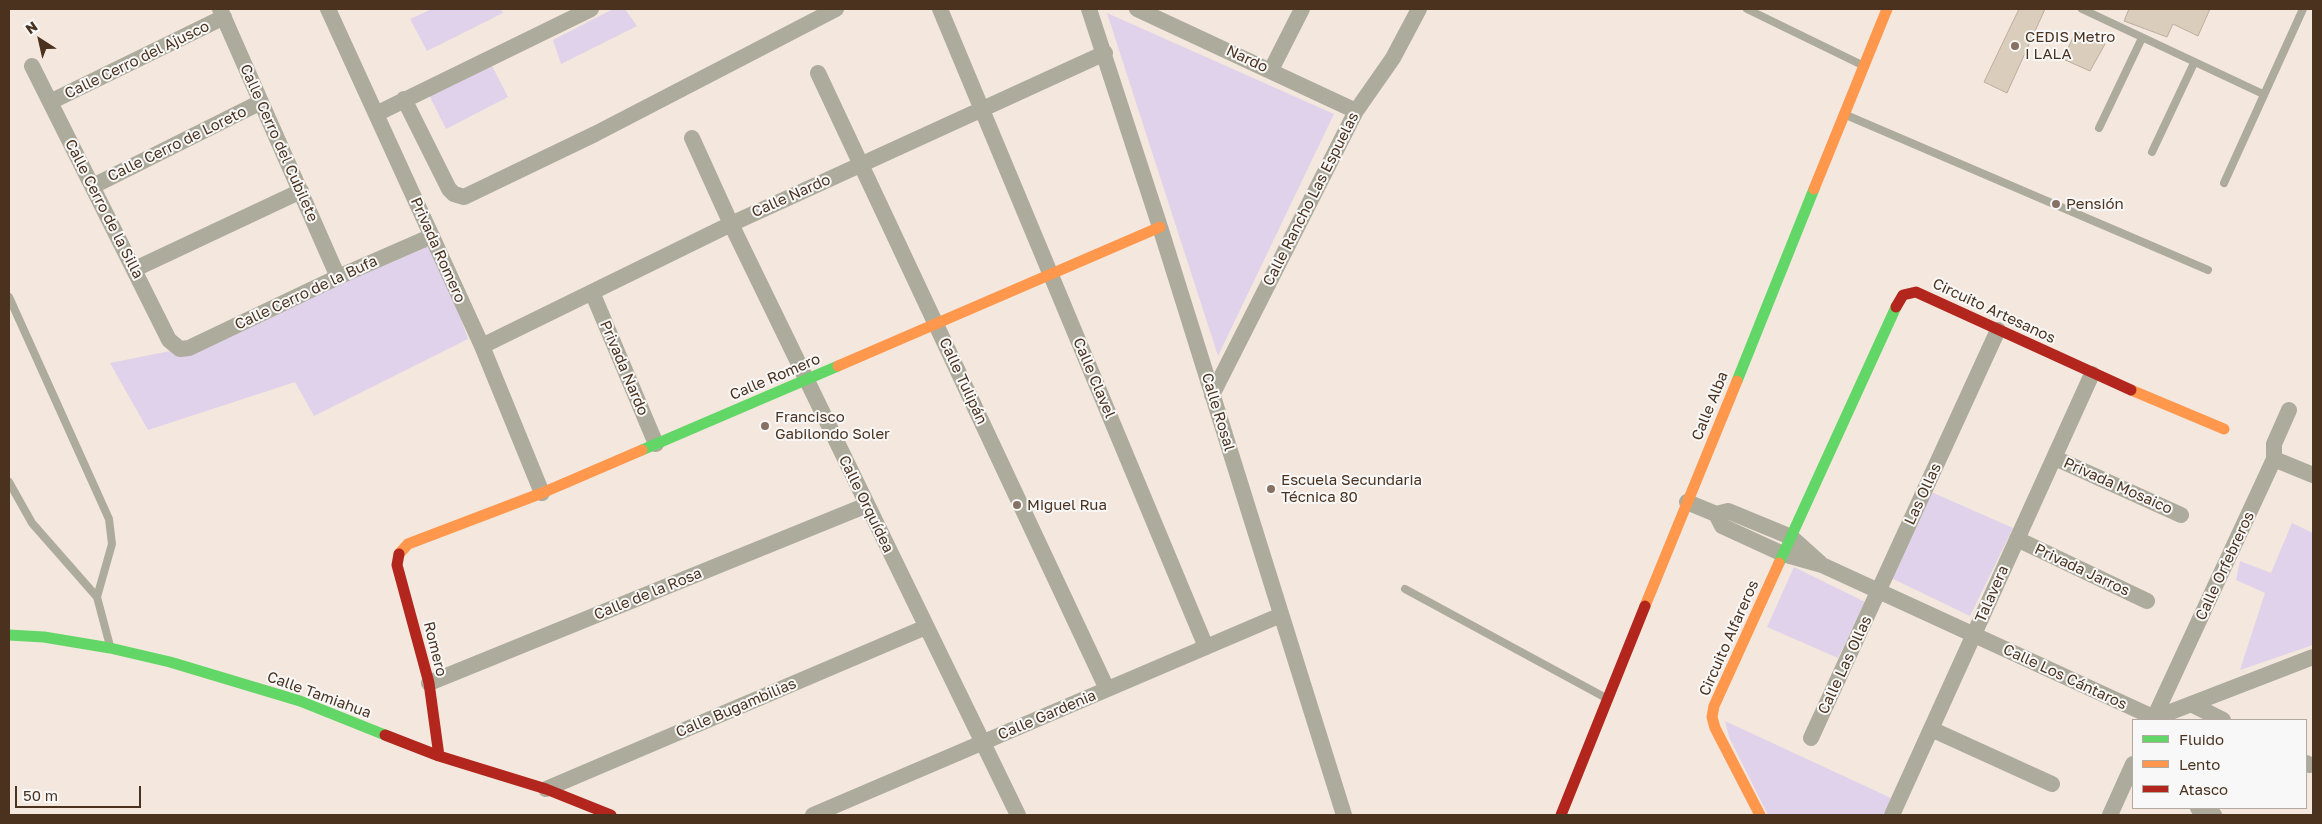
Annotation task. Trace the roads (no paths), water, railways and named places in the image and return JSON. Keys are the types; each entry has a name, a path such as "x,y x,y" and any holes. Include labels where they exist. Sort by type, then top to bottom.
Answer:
{"street":[{"name":"Privada Romero","path":"328,9 482,346 542,493"},
{"path":"376,114 591,9"},
{"path":"404,100 449,189 454,194 464,197 595,134 836,9"},
{"name":"Calle Clavel","path":"940,9 1206,647"},
{"name":"Calle Rosal","path":"1089,9 1105,53 1344,815"},
{"name":"Nardo","path":"1137,9 1356,111"},
{"path":"1271,70 1302,9"},
{"name":"Calle Rancho Las Espuelas","path":"1212,395 1356,111 1393,58 1419,9"},
{"name":"Calle Alba","path":"1561,815 1887,9"},
{"name":"Calle Cerro del Cubilete","path":"222,13 338,276"},
{"name":"Calle Cerro del Ajusco","path":"50,102 222,13"},
{"name":"Calle Nardo","path":"482,346 731,224 1105,53"},
{"name":"Calle Cerro de la Silla","path":"32,66 169,340 180,349"},
{"name":"Calle Tulipán","path":"818,73 1107,689"},
{"name":"Calle Cerro de Loreto","path":"92,186 261,102"},
{"name":"Calle Orquídea","path":"692,138 806,380 1018,815"},
{"path":"135,269 301,191"},
{"name":"Calle Romero","path":"400,551 416,540 542,493 1160,227"},
{"name":"Calle Cerro de la Bufa","path":"180,349 189,348 338,276 432,236"},
{"name":"Privada Nardo","path":"592,292 656,444"},
{"name":"Circuito Artesanos","path":"1783,554 1900,298 1907,292 1916,292 2092,374 2224,429"},
{"name":"Las Ollas","path":"1879,591 1998,330"},
{"name":"Talavera","path":"1892,815 2092,374"},
{"name":"Calle Orfebreros","path":"2154,719 2274,459 2274,444 2289,410"},
{"name":"Privada Mosaico","path":"2055,458 2181,515"},
{"path":"2274,459 2313,475"},
{"name":"Calle Los Cántaros","path":"1688,502 1716,514 1728,511 1791,536 1822,565"},
{"name":"Calle de la Rosa","path":"429,683 867,505"},
{"name":"Calle Los Cántaros","path":"1716,514 1722,526 1783,554 1822,565 2154,719"},
{"name":"Privada Jarros","path":"2017,539 2147,601"},
{"name":"Romero","path":"400,551 397,565 429,683 439,756"},
{"name":"Circuito Alfareros","path":"1760,815 1715,728 1712,716 1714,706 1783,554"},
{"name":"Calle Las Ollas","path":"1811,738 1879,591"},
{"name":"Calle Gardenia","path":"813,815 1281,615"},
{"name":"Calle Bugambilias","path":"546,789 926,627"},
{"name":"Calle Tamiahua","path":"9,635 44,637 110,648 170,662 300,701 439,756 546,789 611,815"},
{"path":"2154,719 2313,656"},
{"path":"2191,704 2221,719"},
{"path":"1931,729 2052,784"},
{"path":"2110,815 2132,772"},
{"path":"2200,809 2214,815"}],"lane":[{"path":"1747,9 1864,66"},
{"path":"2082,9 2263,94"},
{"path":"2224,183 2303,9"},
{"path":"2099,128 2142,38"},
{"path":"2152,152 2194,63"},
{"path":"1844,114 2208,270"},
{"path":"9,297 109,519 112,544 97,597"},
{"path":"9,482 32,523 97,597 110,648"},
{"path":"1405,588 1608,699"}],"place":[{"name":"CEDIS Metro I LALA","path":"2015,46"},
{"name":"Pensión","path":"2056,204"},
{"name":"Francisco Gabilondo Soler","path":"765,426"},
{"name":"Escuela Secundaria Técnica 80","path":"1271,489"},
{"name":"Miguel Rua","path":"1017,505"}]}
